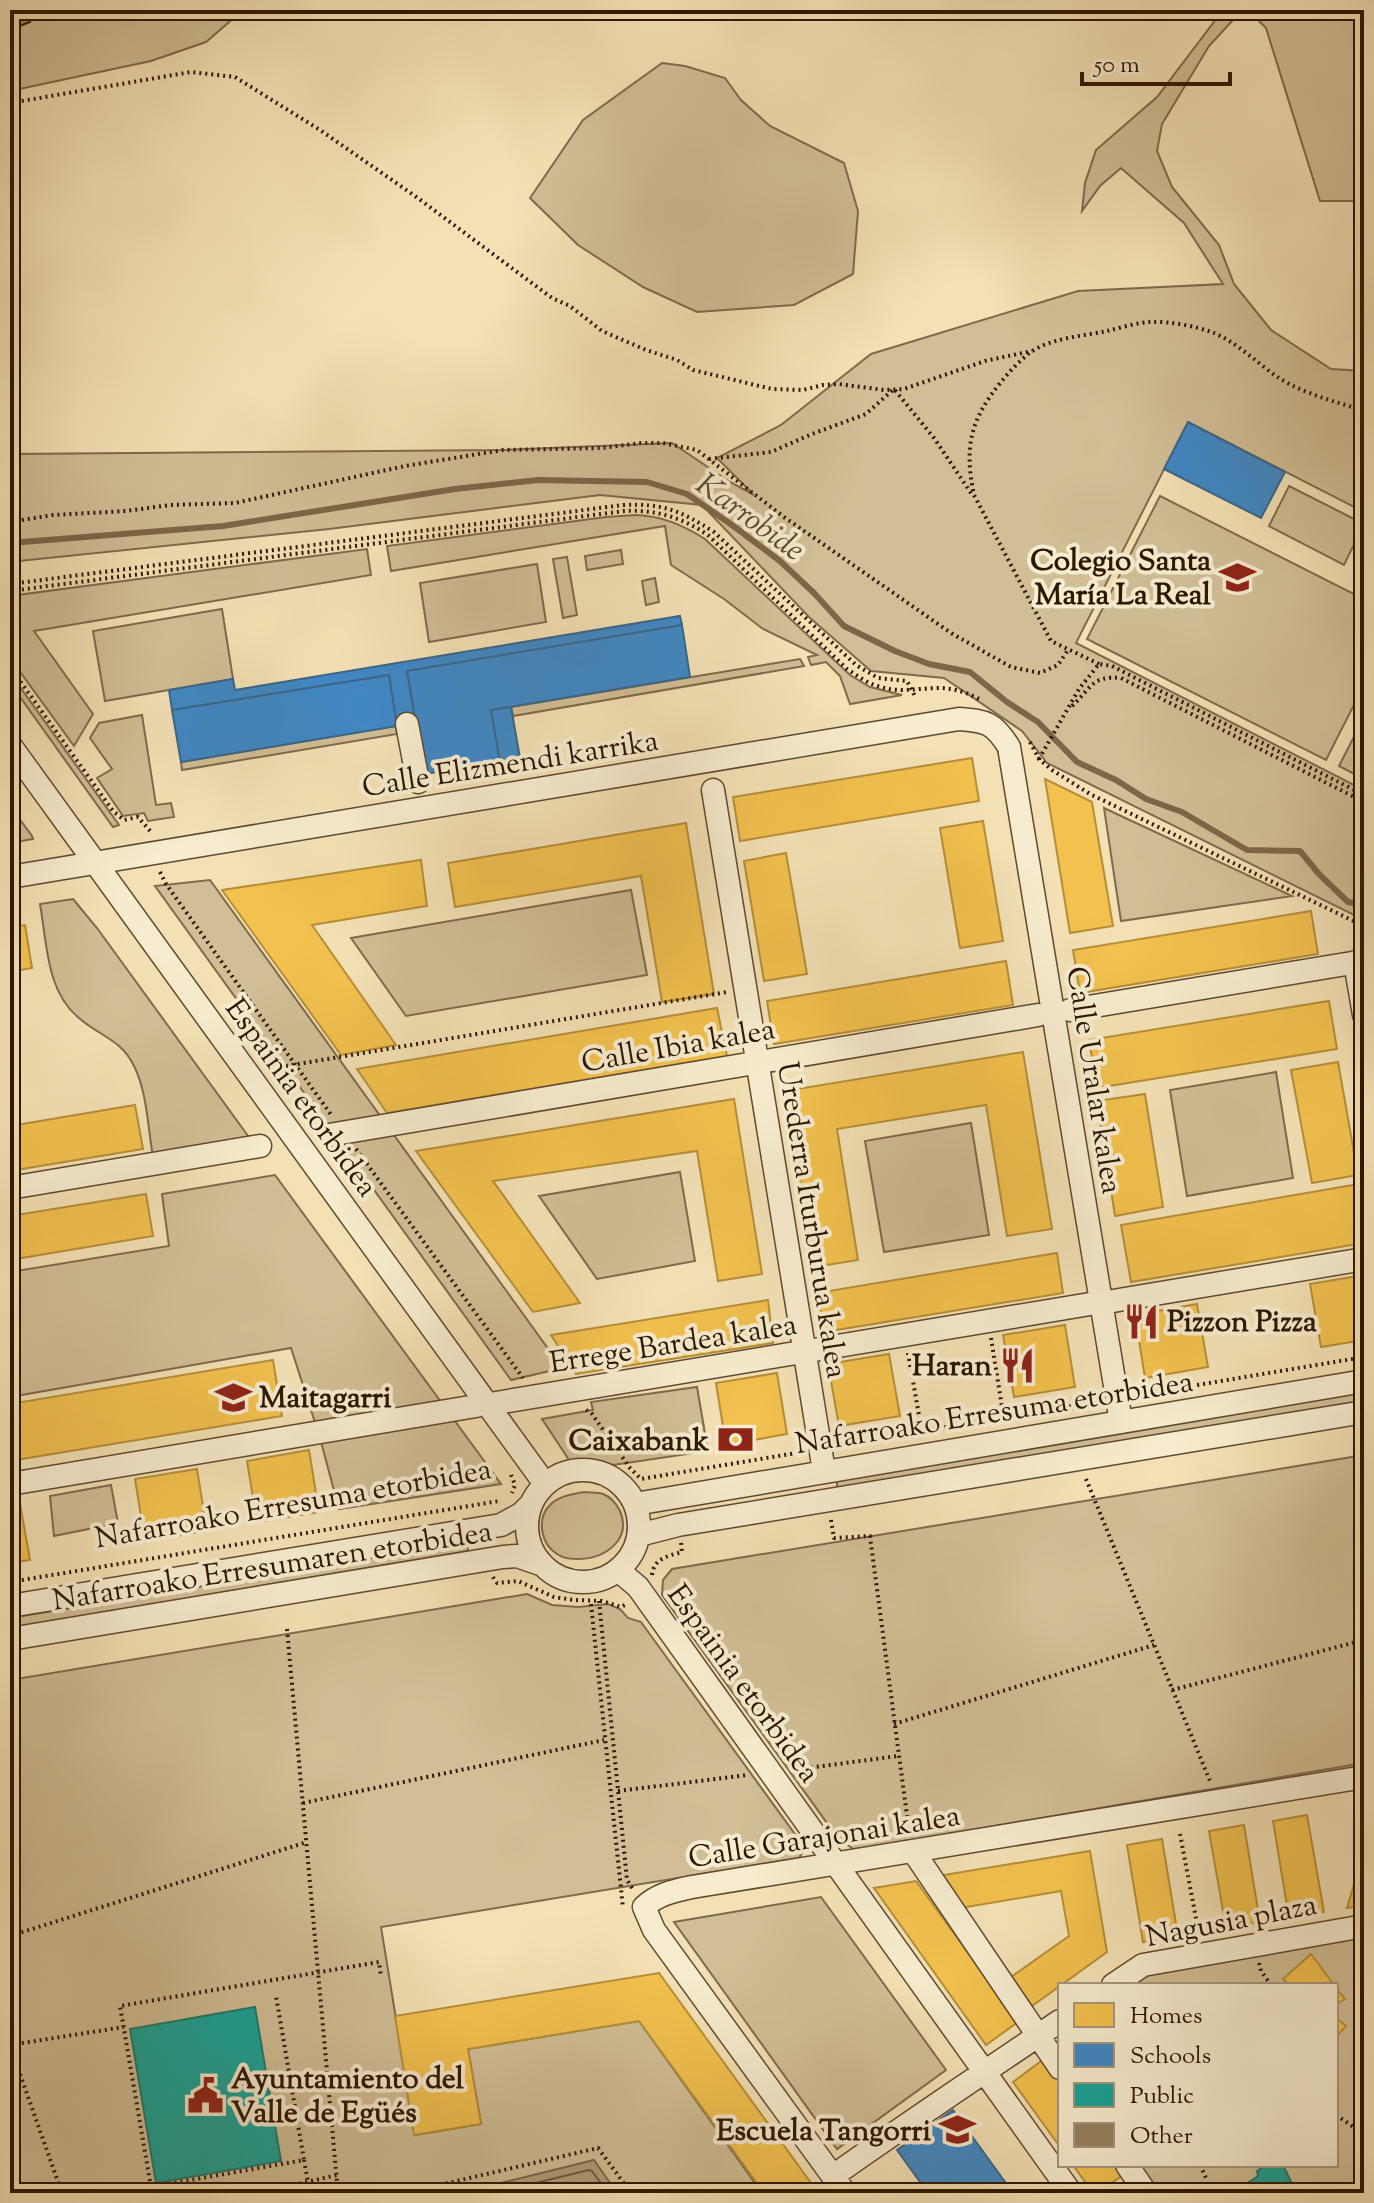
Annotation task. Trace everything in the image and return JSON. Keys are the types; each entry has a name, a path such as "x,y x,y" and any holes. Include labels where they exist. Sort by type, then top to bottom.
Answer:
{"street":[{"name":"Calle Elizmendi karrika","path":"10,877 959,719 985,721 1016,741"},
{"name":"Calle Elizmendi karrika","path":"407,724 418,782"},
{"name":"Calle Uralar kalea","path":"1016,741 1121,1422"},
{"name":"Espainia etorbidea","path":"10,745 545,1484"},
{"name":"Urederra Iturburua kalea","path":"713,790 824,1471"},
{"path":"1070,1010 1360,962 1364,1015"},
{"name":"Calle Ibia kalea","path":"336,1133 1038,1015"},
{"path":"10,1188 260,1146"},
{"name":"Errege Bardea kalea","path":"10,1484 1364,1259"},
{"name":"Nafarroako Erresuma etorbidea","path":"635,1504 1364,1381"},
{"name":"Nafarroako Erresuma etorbidea","path":"639,1535 678,1525 1364,1412"},
{"path":"578,1470 595,1471 612,1477 626,1489 635,1504 639,1535 628,1560 618,1570 601,1579 581,1582 562,1578 543,1565 529,1542 527,1517 545,1484 560,1474 578,1470"},
{"name":"Nafarroako Erresumaren etorbidea","path":"10,1606 501,1525 521,1514 532,1503"},
{"name":"Nafarroako Erresumaren etorbidea","path":"10,1639 503,1557 517,1556 543,1565"},
{"name":"Espainia etorbidea","path":"618,1570 638,1587 1071,2193"},
{"name":"Calle Garajonai kalea","path":"839,2185 654,1930 644,1907 660,1895 689,1887 835,1864 912,1846 1364,1777"},
{"path":"912,1846 1058,2065"},
{"name":"Nagusia plaza","path":"1116,1983 1143,1965 1364,1926"},
{"path":"839,2185 984,2070 1058,2022"},
{"path":"1128,2167 1146,2193"}],"path":[{"path":"10,103 179,73 213,73 235,77 320,130 602,331 677,360 693,370 772,389 803,390 839,384 894,389 927,382 985,361 1053,343 1149,322 1189,326 1216,333 1281,379 1324,400 1364,411"},
{"path":"977,501 968,468 975,424 985,401 1008,373 1032,351"},
{"path":"709,459 771,452 866,414 894,389"},
{"path":"894,389 934,438 977,501 1051,641 1099,664 1112,666 1364,795"},
{"path":"10,522 53,515 170,505 235,503 420,463 503,450 663,443 697,450 784,517 981,652 1011,667 1040,673 1058,665 1068,650"},
{"path":"10,584 623,505 662,506 714,532 856,665 878,678 907,681 916,698"},
{"path":"10,591 624,511 648,511 680,520 709,536 847,669 864,680 881,687 956,690 991,705"},
{"path":"1039,759 1079,689 1099,664"},
{"name":"Espainia etorbidea","path":"10,667 113,811 124,820 138,817 153,835 160,871 166,884 294,1064 336,1133 536,1396"},
{"path":"1068,710 1090,685 1106,677 1121,678 1364,802"},
{"path":"1016,741 1052,770 1090,794 1364,926"},
{"path":"280,1067 745,989"},
{"path":"988,1321 1002,1407"},
{"path":"906,1335 920,1421"},
{"name":"Nafarroako Erresuma etorbidea","path":"1128,1397 1364,1357"},
{"name":"Nafarroako Erresuma etorbidea","path":"575,1411 584,1410 592,1414 641,1479 1107,1400"},
{"path":"1078,1459 1214,1791"},
{"name":"Nafarroako Erresuma etorbidea","path":"10,1582 500,1501 511,1496 515,1485 503,1464"},
{"path":"828,1501 834,1538 870,1536 912,1846"},
{"path":"654,1583 652,1572 656,1563 666,1556 680,1553 682,1547"},
{"path":"492,1572 497,1583 518,1581 554,1597 599,1601 621,1607 634,1600"},
{"path":"599,1601 627,1880 636,1893"},
{"path":"591,1604 623,1910"},
{"path":"287,1629 338,2193"},
{"path":"1172,1690 1364,1640"},
{"path":"894,1724 1154,1645"},
{"path":"303,1803 604,1740"},
{"path":"611,1792 898,1756"},
{"path":"1180,1834 1203,1954"},
{"path":"10,1936 307,1842"},
{"path":"304,2160 152,2190 120,2006 379,1962 381,1977"},
{"path":"276,1996 310,2193"},
{"path":"62,2193 10,2046 124,2027"},
{"path":"1338,2116 1361,2132 1364,2125"},
{"path":"405,2193 598,2148 631,2193"},
{"path":"1201,2167 1206,2178"},
{"path":"259,2193 337,2175"}],"shaded area":[{"path":"10,10 243,10 206,42 151,61 10,91"},
{"path":"390,10 542,10 536,18"},
{"path":"1223,10 1364,10 1364,201 1320,201 1266,28 1253,15 1233,20 1209,46 1162,124 1157,151 1172,187 1219,245 1234,284 1271,330 1331,369 1364,371 1364,512 1188,422 1076,643 1364,790 1364,920 1047,763 1022,731 944,678 871,671 809,617 702,505 600,495 329,529 10,562 10,454 503,450 672,443 754,495 717,458 781,425 871,354 1078,291 1223,284 1184,223 1121,168 1100,186 1082,211 1085,183 1096,150 1157,97"},
{"path":"662,63 685,66 725,78 741,100 770,126 844,163 858,211 853,274 794,305 697,312 643,287 578,245 530,198 583,120"},
{"path":"1289,486 1364,524 1344,565 1269,526"},
{"name":"Colegio Santa María La Real","path":"1160,496 1364,599 1364,685 1326,760 1087,639"},
{"path":"636,515 672,522 705,539 850,675 870,687 902,695 850,704 840,676 826,662 811,665 808,657 817,655 763,629 671,565 665,526 391,571 387,546"},
{"path":"367,549 371,575 34,631 93,714 74,746 10,658 10,596"},
{"path":"621,550 623,564 587,570 585,556"},
{"path":"567,557 577,615 563,618 553,559"},
{"path":"537,564 546,622 429,642 420,583"},
{"path":"655,578 659,602 646,605 642,581"},
{"path":"222,609 233,679 105,701 93,631"},
{"path":"800,659 804,666 513,716 511,707"},
{"path":"10,673 119,825 113,827 10,683"},
{"path":"142,715 156,805 171,803 174,817 148,821 144,813 123,816 97,778 112,769 90,738 99,723"},
{"path":"1364,717 1364,779 1339,766"},
{"path":"396,726 397,734 182,770 181,762"},
{"path":"10,806 32,836 33,839 10,843"},
{"path":"1104,808 1292,896 1121,921"},
{"path":"210,880 562,1368 511,1380 155,886"},
{"path":"631,890 647,975 406,1016 351,938"},
{"path":"73,899 251,1140 153,1157 144,1098 129,1057 68,1007 54,980 40,904"},
{"path":"1276,1072 1293,1178 1187,1196 1170,1090"},
{"path":"971,1123 989,1235 884,1252 865,1141"},
{"path":"680,1172 695,1261 597,1279 539,1196"},
{"path":"275,1175 501,1484 339,1509 291,1348 10,1397 10,1272 169,1246 162,1194"},
{"path":"697,1387 708,1451 613,1465 594,1461 571,1463 542,1419 593,1410 591,1402"},
{"path":"1364,1392 1364,1401 837,1489 837,1480"},
{"path":"1364,1455 1364,1763 854,1850 835,1834 662,1595 663,1580 672,1569"},
{"path":"111,1485 118,1523 54,1536 50,1496"},
{"path":"584,1492 603,1494 613,1501 620,1511 622,1530 614,1545 599,1555 565,1558 547,1544 542,1531 543,1517 557,1499"},
{"path":"467,1542 468,1551 10,1628 10,1618"},
{"path":"527,1594 552,1605 578,1607 608,1604 620,1609 628,1618 641,1622 805,1848 799,1858 381,1927 415,2135 481,2124 468,2049 639,2021 762,2193 10,2193 10,1680"},
{"path":"821,1897 946,2070 837,2149 674,1922"},
{"path":"1364,1927 1364,2193 1146,2193 1128,2167 1338,2167 1338,1983 1116,1983 1134,1971"}],"water":[{"path":"594,2160 617,2193 461,2193"}],"building: Homes":[{"path":"972,758 979,801 740,841 733,797"},
{"path":"1045,779 1092,802 1113,926 1070,933"},
{"path":"983,821 1003,941 960,948 940,828"},
{"path":"686,823 714,994 662,1002 641,876 455,907 448,863"},
{"path":"786,853 807,974 764,981 744,861"},
{"path":"421,860 427,906 312,925 396,1045 341,1055 222,890"},
{"path":"1311,911 1318,954 1080,993 1073,950"},
{"path":"25,925 32,968 10,972 10,927"},
{"path":"1006,961 1013,1005 774,1044 767,1001"},
{"path":"1329,1001 1337,1049 1097,1088 1089,1040"},
{"path":"717,1008 727,1056 387,1113 357,1069"},
{"path":"1023,1052 1052,1229 1007,1236 986,1105 837,1129 858,1260 814,1267 785,1091"},
{"path":"1338,1062 1358,1175 1312,1183 1291,1070"},
{"path":"1145,1094 1163,1207 1115,1216 1097,1101"},
{"path":"734,1099 762,1274 718,1281 697,1151 493,1181 580,1303 533,1312 416,1151"},
{"path":"135,1105 143,1149 10,1171 10,1126"},
{"path":"1359,1184 1364,1213 1364,1243 1131,1282 1121,1225"},
{"path":"146,1194 153,1236 10,1260 10,1216"},
{"path":"1057,1253 1063,1293 824,1332 817,1293"},
{"path":"1364,1275 1364,1340 1321,1347 1310,1284"},
{"path":"768,1300 773,1343 576,1374 551,1335"},
{"path":"1197,1304 1208,1367 1145,1378 1135,1315"},
{"path":"1065,1325 1075,1387 1014,1397 1003,1335"},
{"path":"889,1354 900,1416 839,1426 828,1364"},
{"path":"273,1360 282,1416 10,1461 10,1404"},
{"path":"777,1373 787,1434 726,1445 716,1383"},
{"path":"309,1450 319,1512 257,1522 247,1461"},
{"path":"197,1469 207,1531 145,1541 135,1479"},
{"path":"19,1498 30,1560 10,1563 10,1500"},
{"path":"1307,1815 1324,1912 1289,1918 1273,1821"},
{"path":"1244,1825 1260,1922 1226,1928 1209,1831"},
{"path":"1162,1839 1178,1936 1143,1942 1127,1845"},
{"path":"1090,1851 1107,1952 1064,1983 1058,1983 1058,1987 1032,2006 1011,1977 1069,1936 1061,1891 961,1908 938,1876"},
{"path":"1364,1851 1364,1905 1347,1908"},
{"path":"916,1881 1018,2022 986,2045 874,1888"},
{"path":"1311,1954 1333,1983 1287,1983 1283,1979"},
{"path":"659,1973 811,2183 798,2193 764,2193 639,2021 468,2049 481,2124 414,2135 395,2016"},
{"path":"1338,1990 1345,1999 1338,2004"},
{"path":"1338,2020 1346,2026 1338,2035"},
{"path":"1044,2059 1058,2078 1058,2144 1013,2082"},
{"path":"1074,2167 1122,2167 1126,2173 1093,2193"}],"building: Schools":[{"path":"1188,422 1285,472 1261,518 1164,469"},
{"path":"680,616 682,625 407,671 416,723 397,726 389,675 172,710 169,690 233,679 235,690"},
{"path":"682,625 690,677 491,710 500,762 424,774 407,671"},
{"path":"389,675 397,726 181,762 172,710"},
{"path":"511,707 520,758 500,762 491,710"},
{"name":"Escuela Tangorri","path":"953,2110 1013,2193 928,2193 897,2150"}],"building: Public":[{"name":"Ayuntamiento del Valle de Egüés","path":"255,2007 281,2161 156,2183 130,2029"},
{"path":"1263,2167 1284,2167 1294,2188 1286,2193 1233,2193 1258,2176 1257,2171"}],"building: Other":[{"path":"10,10 25,10 30,22 10,30"}],"waterway":[{"name":"Karrobide","path":"10,543 223,526 455,489 538,480 647,482 687,494 732,525 780,561 844,626 929,664 970,672 1038,722 1077,762 1116,780 1146,799 1182,812 1247,850 1300,851 1348,902 1364,905"}],"place":[{"name":"Colegio Santa María La Real","path":"1237,577"},
{"name":"Pizzon Pizza","path":"1141,1321"},
{"name":"Haran","path":"1018,1365"},
{"name":"Maitagarri","path":"233,1397"},
{"name":"Caixabank","path":"735,1440"},
{"name":"Ayuntamiento del Valle de Egüés","path":"205,2095"},
{"name":"Escuela Tangorri","path":"957,2130"}]}
